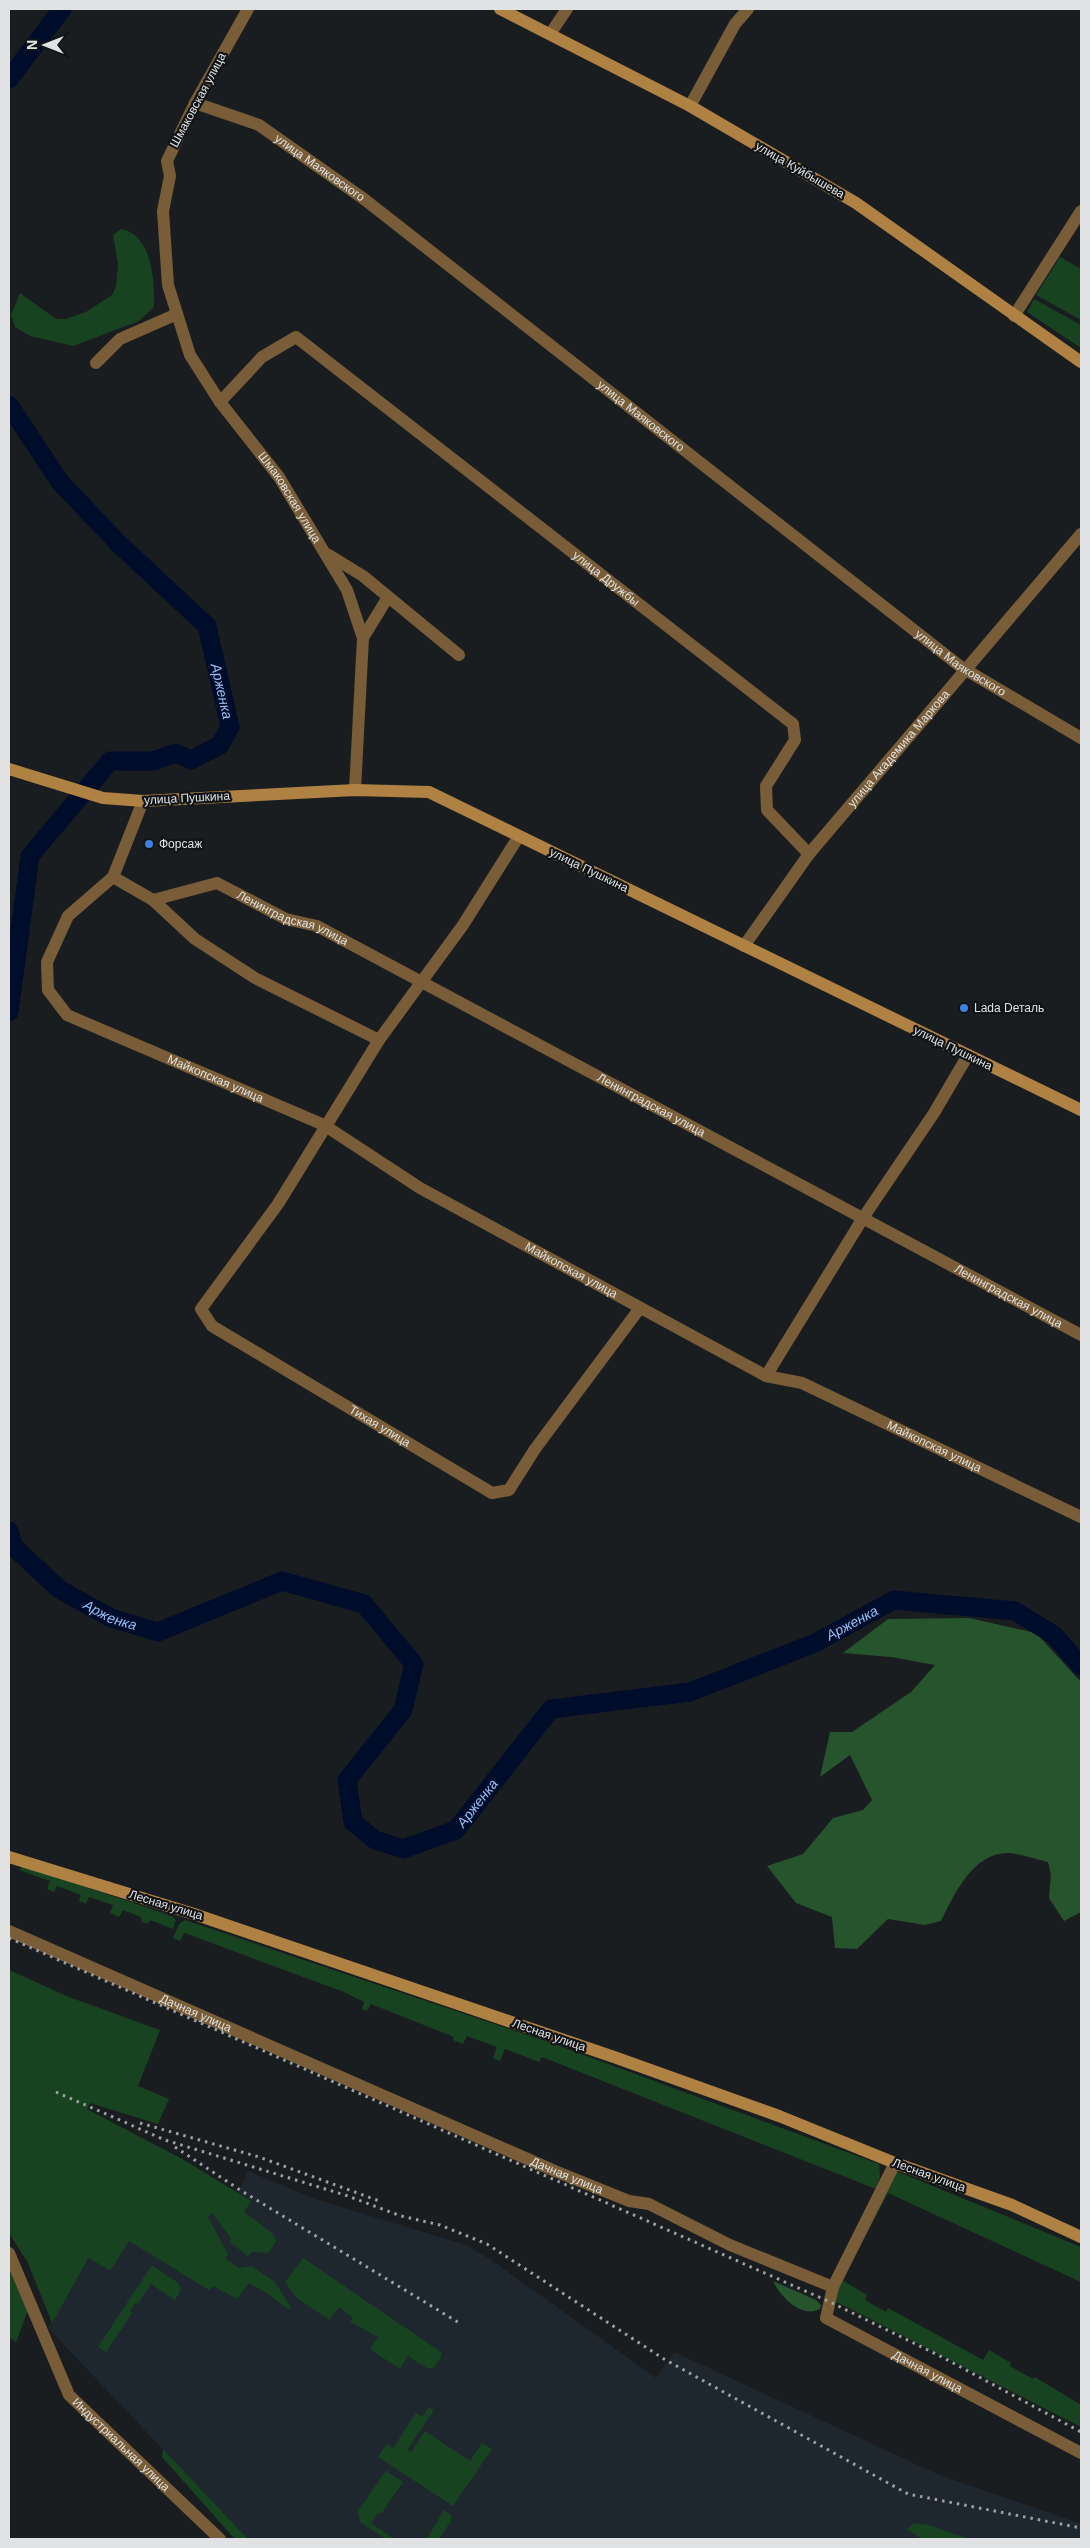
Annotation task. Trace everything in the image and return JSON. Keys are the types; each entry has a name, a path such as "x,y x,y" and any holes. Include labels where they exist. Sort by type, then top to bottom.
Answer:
{"street":[{"name":"Шмаковская улица","path":"248,9 195,103 166,161 170,176 163,219 168,285 190,355 220,402 279,477 347,590 364,638 354,790"},
{"name":"улица Куйбышева","path":"500,9 690,106 856,203 1081,362"},
{"path":"550,34 567,9"},
{"path":"690,106 735,24 748,9"},
{"name":"улица Маяковского","path":"195,103 259,125 364,199 965,670 1081,738"},
{"path":"1014,316 1081,212"},
{"path":"96,362 120,339 177,314"},
{"name":"улица Дружбы","path":"220,402 262,357 296,337 792,724 795,740 766,786 767,810 809,854"},
{"name":"улица Академика Маркова","path":"744,946 809,854 1081,534"},
{"name":"Шмаковская улица","path":"327,554 362,576 459,655"},
{"path":"364,638 388,597"},
{"name":"улица Пушкина","path":"9,769 103,798 144,801 354,790 428,792 1081,1110"},
{"path":"144,801 113,877 153,900 195,939 255,978 379,1040"},
{"path":"324,1126 379,1040 463,924 519,836"},
{"name":"Майкопская улица","path":"113,877 68,916 47,962 48,990 67,1014 324,1126 420,1188 766,1376 802,1383 1081,1517"},
{"name":"Ленинградская улица","path":"153,900 217,883 286,919 317,926 1081,1335"},
{"path":"766,1376 863,1218 934,1113 968,1055"},
{"name":"Тихая улица","path":"324,1126 278,1204 201,1309 212,1326 266,1360 492,1493 509,1490 535,1449 640,1308"},
{"name":"Лесная улица","path":"9,1857 194,1914 451,2000 779,2116 895,2163 1012,2205 1081,2237"},
{"name":"Дачная улица","path":"9,1931 555,2171 629,2201 649,2204 730,2246 833,2287 826,2318 1081,2453"},
{"path":"833,2287 895,2163"},
{"name":"Индустриальная улица","path":"9,2252 69,2395 220,2539"}],"shaded area":[{"path":"248,2171 315,2199 466,2245 491,2260 656,2378 674,2352 937,2474 1081,2524 1081,2539 248,2539 48,2328 108,2228 230,2208"}],"green space":[{"path":"121,229 131,233 139,240 150,260 154,285 154,307 139,321 73,346 30,336 15,327 11,315 20,293 56,319 66,319 86,312 112,295 116,287 118,264 113,235"},
{"path":"1060,257 1081,269 1081,320 1036,295"},
{"path":"1034,299 1081,325 1081,348 1027,312"},
{"path":"969,1618 1036,1633 1081,1682 1081,1912 1064,1921 1049,1898 1051,1874 1048,1862 1009,1853 996,1855 975,1867 952,1899 941,1921 925,1925 888,1919 857,1949 835,1948 832,1917 796,1903 767,1866 803,1854 833,1818 863,1810 872,1800 850,1755 820,1777 830,1732 852,1732 911,1692 935,1665 891,1657 843,1653 888,1619"},
{"path":"23,1866 172,1916 176,1920 173,1929 150,1920 148,1924 142,1922 141,1917 123,1910 119,1917 110,1913 113,1905 89,1897 86,1904 79,1901 81,1895 57,1886 54,1892 47,1889 50,1881 19,1870"},
{"path":"185,1920 554,2044 879,2164 880,2177 876,2189 542,2057 539,2062 505,2049 500,2061 493,2058 497,2047 467,2036 463,2044 453,2040 454,2037 371,2004 367,2011 362,2009 364,2002 344,1992 190,1935 184,1933 180,1941 173,1938 179,1924"},
{"path":"9,1970 69,1997 160,2030 138,2086 169,2099 158,2124 90,2103 87,2109 184,2160 251,2201 244,2212 273,2234 276,2241 269,2253 252,2252 248,2256 231,2243 230,2237 212,2213 208,2217 228,2254 225,2258 239,2268 251,2266 275,2282 291,2307 289,2310 268,2294 249,2283 237,2299 213,2286 209,2290 129,2241 110,2271 89,2258 52,2323 28,2263 9,2233"},
{"path":"896,2171 1081,2247 1081,2282 888,2193 842,2280 867,2295 865,2300 886,2312 888,2308 983,2360 989,2350 1011,2363 1010,2366 1033,2379 1035,2377 1081,2405 1081,2427 833,2300 839,2280 893,2172"},
{"path":"303,2258 441,2352 441,2357 434,2368 427,2368 408,2356 400,2369 370,2349 378,2337 350,2322 353,2318 339,2307 329,2320 296,2297 285,2282"},
{"path":"152,2265 178,2283 181,2290 175,2300 151,2284 138,2304 135,2303 130,2311 132,2313 106,2352 98,2347"},
{"path":"9,2267 28,2310 16,2342 9,2337"},
{"path":"773,2281 816,2300 821,2305 820,2309 806,2311 792,2304 776,2287"},
{"path":"429,2407 434,2410 407,2450 411,2452 425,2431 470,2461 482,2443 492,2449 453,2506 378,2457 387,2444 393,2448 416,2413 422,2417"},
{"path":"163,2449 248,2539 235,2539 233,2537 162,2457"},
{"path":"386,2471 403,2482 381,2514 378,2513 371,2523 394,2539 386,2539 360,2522 358,2511"},
{"path":"444,2510 451,2515 451,2521 439,2539 427,2539"},
{"path":"914,2523 929,2525 969,2539 922,2539 907,2529"}],"waterway":[{"name":"Арженка","path":"9,79 62,9"},
{"name":"Арженка","path":"9,405 60,482 119,544 207,626 230,727 220,745 191,760 176,753 153,761 110,761 30,856 9,1012"},
{"name":"Арженка","path":"9,1531 14,1547 59,1589 111,1618 158,1632 282,1581 364,1604 414,1664 403,1710 347,1780 353,1822 375,1840 403,1849 456,1830 551,1709 690,1692 815,1643 894,1600 1015,1611 1054,1635 1081,1666"}],"railway":[{"path":"9,1938 830,2302 942,2357 1081,2432"},
{"path":"56,2092 165,2140 345,2195 401,2216 440,2225 487,2244 664,2359 908,2494 1081,2528"},
{"path":"140,2123 259,2157 382,2202"},
{"path":"175,2147 240,2190 461,2324"}],"place":[{"name":"Форсаж","path":"149,844"},
{"name":"Lada Dеталь","path":"964,1008"}]}
